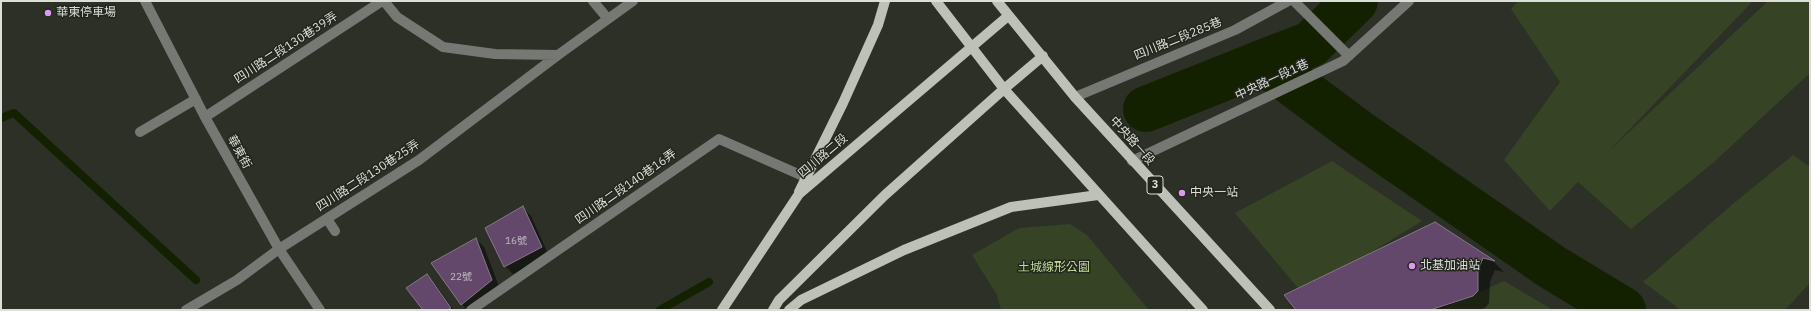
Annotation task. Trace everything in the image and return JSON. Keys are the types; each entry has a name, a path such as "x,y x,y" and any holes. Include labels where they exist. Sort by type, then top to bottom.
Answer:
{"main road":[{"path":"799,194 806,177 844,103 878,25 885,1"},
{"path":"936,1 1004,89 1203,310"},
{"name":"3","path":"997,1 1043,56"},
{"name":"四川路二段","path":"722,310 799,194 1008,16"},
{"path":"773,310 778,300 885,195 1043,56"},
{"name":"中央路一段","path":"1043,56 1075,97 1132,161 1270,310"},
{"path":"789,310 801,300 904,250 1011,207 1098,195"}],"street":[{"name":"華東街","path":"144,1 205,117 279,249 320,310"},
{"path":"383,1 397,17 443,47 495,54 558,55"},
{"name":"四川路二段130巷39弄","path":"205,117 383,1"},
{"path":"593,1 608,19"},
{"name":"四川路二段130巷25弄","path":"186,310 237,280 279,249 419,160 558,55 633,1"},
{"path":"1293,1 1347,54"},
{"name":"四川路二段285巷","path":"1075,97 1235,30 1293,1"},
{"name":"中央路一段1巷","path":"1132,161 1344,61 1347,54 1409,1"},
{"path":"140,132 196,99"},
{"name":"四川路二段140巷16弄","path":"471,310 719,139 806,177"},
{"path":"327,219 335,231"}],"green space":[{"path":"1518,1 1753,1 1609,151 1768,1 1810,1 1810,73 1713,163 1631,229 1578,182 1550,211 1504,160 1560,82 1511,9"},
{"path":"1793,155 1810,167 1810,283 1785,310 1681,310 1643,282 1734,203"},
{"path":"1332,161 1422,221 1303,294 1235,213"},
{"name":"土城線形公園","path":"1070,224 1087,235 1149,310 1001,310 997,295 972,255 1019,228"},
{"path":"1504,281 1553,310 1439,310"}],"building":[{"path":"523,206 542,247 504,267 485,228"},
{"name":"北基加油站","path":"1435,222 1495,261 1483,258 1478,270 1478,291 1473,296 1430,310 1296,310 1284,295"},
{"path":"476,238 492,280 461,305 431,263"},
{"path":"427,274 451,308 447,310 423,310 406,288"}],"waterway":[{"path":"1264,62 1311,44 1355,1"},
{"path":"1146,109 1264,62 1359,133 1552,267 1623,310"},
{"path":"1,118 14,113 196,280"},
{"path":"660,310 709,282"}],"place":[{"name":"華東停車場","path":"48,13"},
{"name":"中央一站","path":"1182,193"},
{"name":"北基加油站","path":"1412,266"}]}
